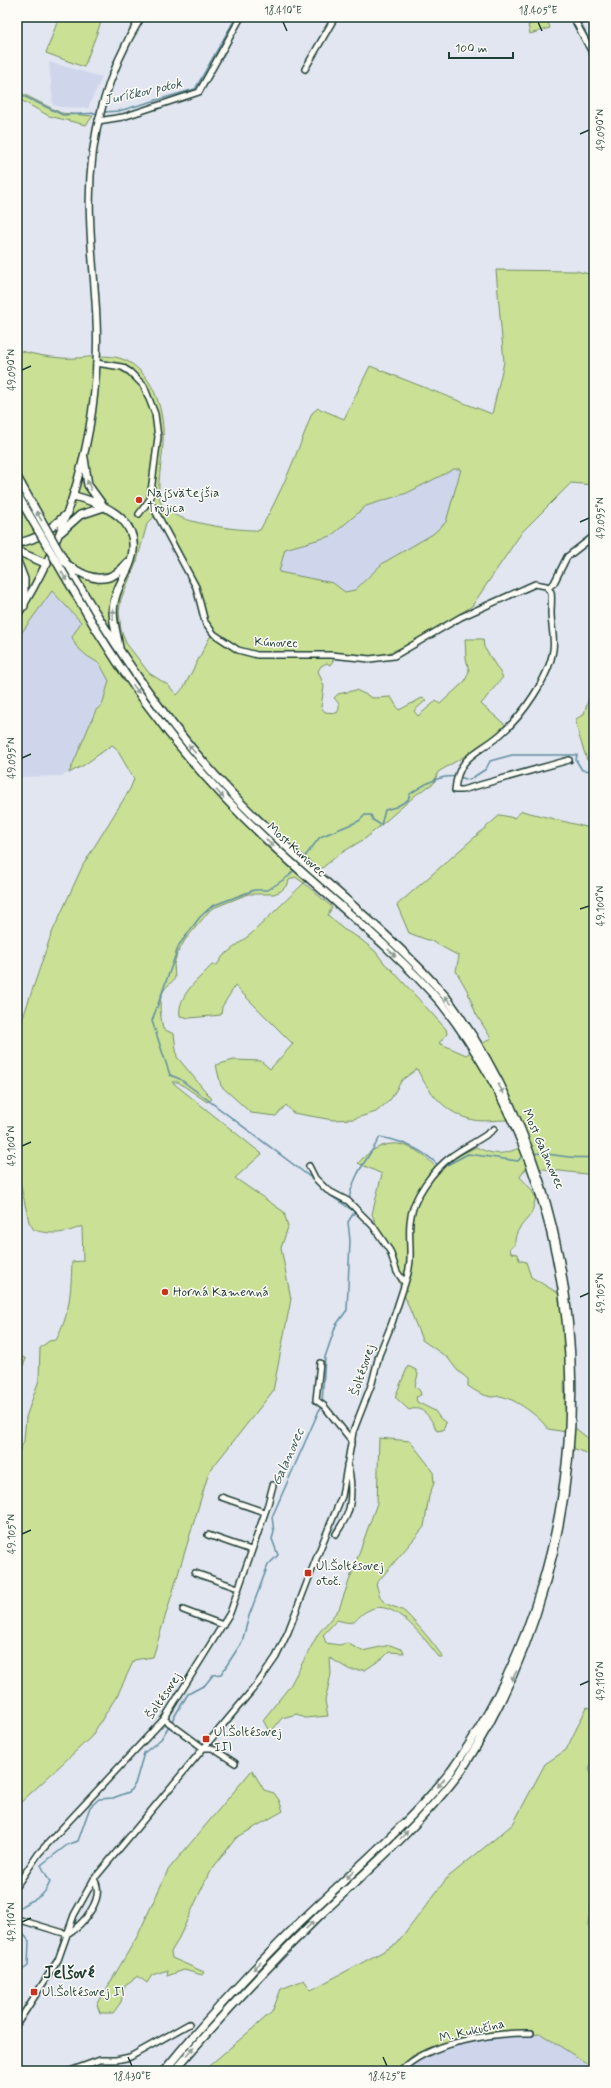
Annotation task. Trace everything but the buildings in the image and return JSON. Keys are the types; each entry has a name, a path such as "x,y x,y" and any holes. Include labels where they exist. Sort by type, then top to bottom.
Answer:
{"highway":[{"path":"84,458 88,485 104,507"},
{"name":"Most Kunovec","path":"17,477 65,562 120,653 180,735 237,800 278,840 401,949 430,979 460,1014 489,1053 511,1090"},
{"name":"Most Kunovec","path":"17,494 96,629 129,680 164,728 198,770 232,806 286,858 391,951 426,987 455,1021 481,1056"},
{"path":"74,496 104,507 121,517 130,529 134,546 113,606 114,623 120,653"},
{"path":"61,532 83,514 104,507"},
{"path":"17,543 43,534 68,513"},
{"path":"17,551 47,564"},
{"path":"65,562 84,576 100,578 118,572 130,560"},
{"path":"17,561 24,579 24,606"},
{"name":"Most Galanovec","path":"481,1056 526,1136 553,1203"},
{"path":"164,2071 249,1974 413,1815 450,1773 481,1730 510,1684 534,1634 553,1584"},
{"path":"174,2071 259,1976 399,1840 438,1798 474,1754 503,1710"}],"main road":[{"path":"17,616 47,564 61,532 74,496 84,458 93,403 96,363 96,310 90,216 92,153 102,104 125,43 141,17"}],"street":[{"path":"98,118 123,117 199,92 241,17"},
{"path":"305,69 335,17"},
{"path":"573,17 594,56"},
{"path":"96,363 113,364 130,372 144,386 152,403 159,444 150,499 139,514"},
{"name":"Kúnovec","path":"150,499 154,511 196,587 205,622 214,634 246,653 268,655 331,655 370,659 394,656 461,617 525,588 535,584 542,584 549,588"},
{"path":"569,760 462,790 454,790 456,778 461,765 472,753 501,734 532,698 540,686 553,650 552,596 549,588 554,583 567,557 594,536"},
{"path":"405,1283 411,1266 410,1221 416,1200 423,1188 452,1156 483,1138 494,1129"},
{"path":"309,1166 315,1178 327,1190 348,1201 373,1226 390,1251 397,1272 405,1283"},
{"name":"Šoltésovej","path":"17,2024 56,1964 80,1903 94,1879 258,1683 276,1657 288,1632 342,1496 353,1432 372,1383 379,1355 392,1323 405,1283"},
{"path":"320,1363 316,1400 322,1404 352,1441"},
{"name":"Šoltésovej","path":"336,1534 348,1512 351,1480 347,1465"},
{"name":"Šoltésovej","path":"17,1885 39,1853 164,1719 230,1613 273,1485"},
{"path":"221,1497 264,1512"},
{"path":"208,1535 251,1550"},
{"path":"196,1573 238,1588"},
{"path":"183,1610 223,1625"},
{"name":"Šoltésovej","path":"164,1719 203,1748 212,1748 235,1763"},
{"path":"18,1920 67,1934 81,1924 96,1901 98,1888 94,1879"},
{"path":"70,2071 100,2060 116,2060 130,2057 189,2024"},
{"name":"M. Kukučína","path":"401,2071 419,2056 459,2042 503,2034 531,2033"}],"shaded area":[{"path":"49,62 102,77 88,108 60,107 53,105"},
{"path":"454,469 461,469 446,522 434,534 383,563 355,590 345,592 333,583 278,572 285,549 331,536 366,506 407,493"},
{"path":"52,591 82,622 72,637 87,656 100,664 109,681 102,705 96,710 69,773 61,776 17,777 17,639"},
{"path":"541,2034 594,2068 594,2071 396,2071 412,2056 456,2039"}],"green space":[{"path":"59,17 103,17 84,67 46,53"},
{"path":"547,19 550,28 530,34 528,25"},
{"path":"17,91 61,113 93,116 86,125 49,116 17,98"},
{"path":"496,270 576,271 594,275 594,485 571,483 522,532 472,606 423,638 384,655 372,656 333,653 333,661 330,665 327,663 321,666 318,671 324,686 321,707 325,712 337,713 339,705 334,698 338,694 356,690 373,698 391,697 399,710 422,698 426,700 414,711 418,716 436,701 440,704 465,681 469,671 466,658 465,639 483,639 484,647 503,677 481,704 510,729 438,772 434,783 417,794 366,838 338,855 304,883 295,877 289,880 288,884 281,891 274,894 248,894 211,909 185,940 177,954 174,964 175,978 165,988 162,994 160,1010 163,1029 174,1034 177,1057 212,1099 207,1102 178,1082 172,1082 262,1154 235,1178 284,1212 288,1227 281,1248 291,1299 273,1391 209,1472 153,1657 134,1660 118,1694 91,1737 17,1806 17,1456 24,1441 26,1417 39,1380 40,1348 49,1341 56,1340 61,1331 69,1302 72,1262 83,1261 82,1226 70,1231 47,1233 34,1230 29,1222 17,1169 17,1035 51,935 83,865 130,789 134,779 116,748 112,745 84,765 69,773 96,710 102,705 109,681 100,664 87,656 76,646 72,637 81,622 52,591 17,639 17,350 62,358 103,356 119,358 127,361 137,368 145,376 151,386 160,408 163,431 163,449 159,497 166,510 190,521 222,527 260,530 288,473 312,413 318,408 344,419 370,366 492,414 504,362","holes":["454,469 461,469 446,522 433,534 383,563 355,590 345,592 333,583 279,572 285,549 331,536 366,506 407,493","159,512 187,566 206,621 213,631 184,687 177,695 168,685 149,673 126,643 121,630 119,612 121,599 137,561 147,524"]},
{"path":"594,681 594,763 587,760 578,733 576,719 584,714"},
{"path":"522,811 594,829 594,1175 527,1167 520,1177 531,1189 536,1198 531,1214 516,1235 515,1245 510,1248 511,1253 518,1254 519,1260 526,1262 531,1277 563,1296 574,1355 564,1384 565,1408 574,1427 594,1443 594,1456 575,1449 566,1432 548,1429 539,1419 520,1404 500,1396 491,1397 479,1393 468,1386 468,1379 457,1370 448,1358 422,1340 372,1214 382,1174 358,1163 368,1154 388,1144 407,1146 417,1151 436,1167 476,1147 494,1153 509,1152 522,1147 507,1120 477,1121 454,1113 432,1094 421,1078 417,1069 402,1080 390,1100 376,1112 353,1119 333,1120 293,1113 286,1105 276,1116 251,1113 221,1086 216,1065 234,1060 261,1061 270,1069 293,1044 235,986 222,1007 221,1015 190,1018 180,1016 180,1008 185,994 195,982 212,965 217,965 223,956 251,934 304,883 332,907 328,915 343,929 359,938 375,951 385,964 446,1029 447,1034 439,1043 466,1055 491,1038 476,1014 467,990 456,971 459,956 433,942 409,933 397,905 500,815 514,818"},
{"path":"17,1346 19,1355 26,1359 17,1379"},
{"path":"408,1366 416,1370 418,1374 415,1386 420,1391 421,1395 416,1397 417,1402 435,1411 446,1423 443,1430 437,1431 426,1414 418,1409 409,1410 395,1397"},
{"path":"379,1438 410,1441 433,1471 434,1483 429,1496 424,1527 376,1584 383,1601 388,1605 405,1612 425,1633 443,1657 439,1657 418,1631 399,1614 389,1609 379,1607 369,1610 356,1621 350,1623 337,1620 323,1635 326,1643 339,1645 347,1643 362,1651 390,1645 403,1650 404,1653 389,1652 365,1670 350,1670 330,1658 331,1674 325,1701 328,1716 305,1718 297,1714 282,1718 270,1733 263,1720 290,1686 318,1634 339,1609 377,1503"},
{"path":"587,1707 594,1709 594,1757 589,1769 594,1780 594,1892 588,1924 594,1936 594,2068 541,2034 456,2039 412,2056 396,2071 203,2071 272,2012 281,1989 304,1980 311,1990 397,1944 447,1878 513,1824 545,1764 566,1750"},
{"path":"252,1770 264,1790 274,1793 279,1800 283,1811 236,1838 209,1873 171,1952 172,1958 204,1972 202,1975 184,1970 167,1976 168,1970 152,1975 147,1983 138,1976 125,1985 121,2002 113,2013 100,2013 97,2005 138,1935 168,1870"}],"waterway":[{"name":"Juríčkov potok","path":"104,112 119,111 195,89 236,17"},
{"path":"577,17 594,48"},
{"name":"Juríčkov potok","path":"17,93 63,115 98,113"},
{"path":"303,859 320,837 359,821 365,815 371,815 373,820 381,825 385,810 396,807 408,800 410,794 424,785 431,781 445,777 461,777 469,780 486,769 490,761 512,755 577,755 576,760 582,770 594,771"},
{"path":"295,868 289,876 268,890 254,890 212,906 200,917 179,945 152,1021 170,1075 180,1079 314,1180"},
{"name":"Galanovec","path":"349,1200 357,1174 380,1137 411,1146 425,1154 438,1165"},
{"name":"Galanovec","path":"531,1153 578,1158 594,1157"},
{"name":"Galanovec","path":"441,1168 468,1154 518,1161 522,1156"},
{"path":"325,1192 355,1212"},
{"name":"Galanovec","path":"322,1403 325,1357 336,1325 347,1310 350,1241 348,1222 355,1211"},
{"name":"Galanovec","path":"171,1722 188,1694 205,1685 213,1675 221,1674 242,1642 249,1616 268,1565 278,1555 272,1539 274,1532 272,1517 321,1406"},
{"name":"Galanovec","path":"17,1910 43,1894 50,1882 41,1865 67,1845 78,1841 90,1807 99,1799 113,1798 129,1792 135,1784 144,1753 161,1739 169,1726"},
{"path":"17,1926 29,1941 28,1966 17,1974"}],"place":[{"name":"Najsvätejšia Trojica","path":"139,500"},
{"name":"Horná Kamenná","path":"165,1292"},
{"name":"Ul.Šoltésovej otoč.","path":"308,1573"},
{"name":"Ul.Šoltésovej III","path":"206,1739"},
{"name":"Ul.Šoltésovej II","path":"34,1992"}],"district":[{"name":"Jelšové","path":"69,1973"}]}
